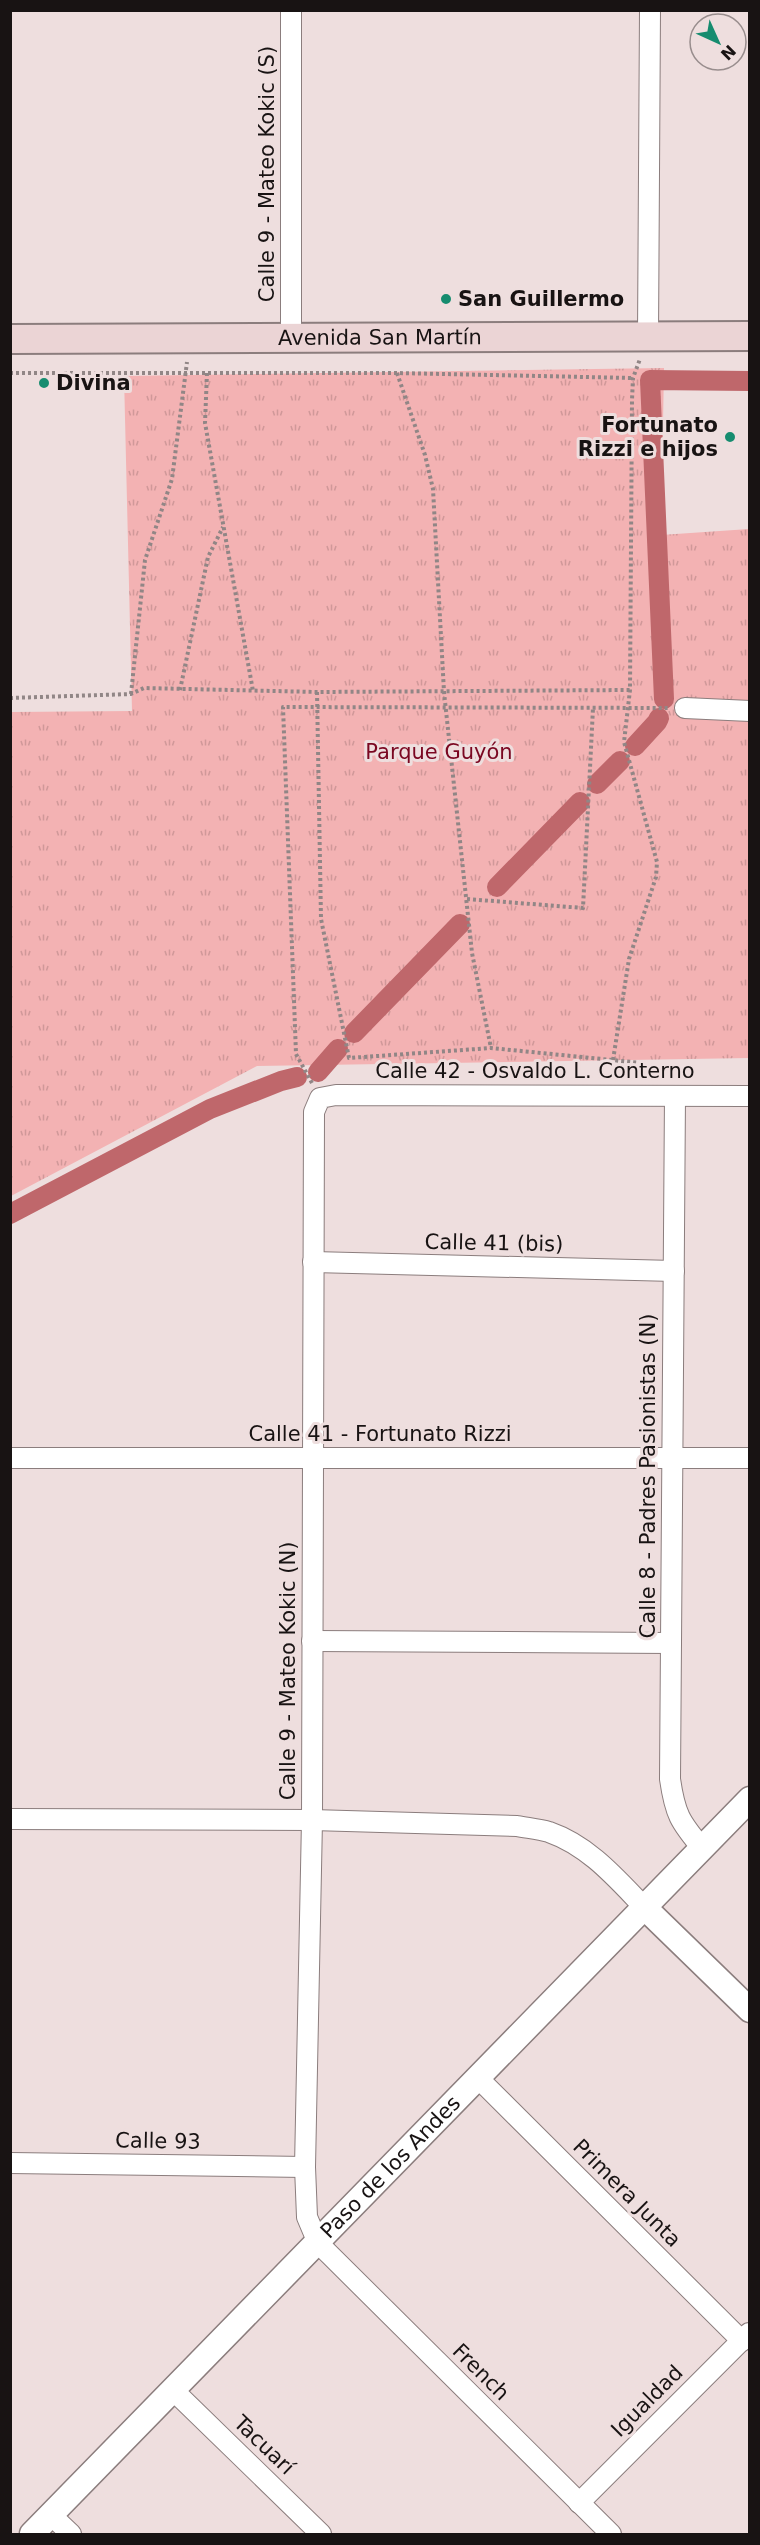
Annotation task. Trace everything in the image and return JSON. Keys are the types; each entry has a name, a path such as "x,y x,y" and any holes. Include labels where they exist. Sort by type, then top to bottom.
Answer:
{"main road":[{"name":"Avenida San Martín","path":"10,339 750,336"}],"street":[{"name":"Calle 9 - Mateo Kokic (S)","path":"291,10 291,338"},
{"path":"648,336 650,10"},
{"path":"685,708 750,711"},
{"name":"Calle 42 - Osvaldo L. Conterno","path":"320,1098 336,1095 750,1096"},
{"name":"Calle 8 - Padres Pasionistas (N)","path":"675,1096 670,1779 673,1804 681,1823 702,1848"},
{"name":"Calle 9 - Mateo Kokic (N)","path":"318,2242 307,2217 305,2167 312,1820 314,1112 320,1098"},
{"name":"Calle 41 (bis)","path":"313,1262 674,1271"},
{"name":"Calle 41 - Fortunato Rizzi","path":"10,1458 750,1458"},
{"path":"312,1641 671,1643"},
{"name":"Paso de los Andes","path":"32,2535 749,1800"},
{"path":"10,1819 312,1820 517,1826 548,1832 572,1842 596,1858 750,2010"},
{"name":"Primera Junta","path":"478,2078 746,2337"},
{"name":"Calle 93","path":"10,2163 305,2167"},
{"name":"French","path":"318,2242 611,2535"},
{"name":"Igualdad","path":"579,2503 746,2337"},
{"name":"Tacuarí","path":"174,2391 321,2535"},
{"path":"51,2515 71,2535"}],"path":[{"path":"613,1060 629,959 656,877 657,862 624,742 630,690 633,378 648,336"},
{"path":"131,694 145,560 172,479 190,338"},
{"path":"10,373 397,373 633,378"},
{"path":"207,373 205,423 254,691"},
{"path":"397,373 425,455 433,489 444,692 472,953 491,1048"},
{"path":"180,690 208,556 224,526"},
{"path":"10,698 131,694 144,688 317,692 630,690"},
{"path":"317,692 321,919 349,1058 491,1048 642,1063"},
{"path":"320,1098 296,1054 283,707 685,708"},
{"path":"466,899 583,908 593,708"}],"green space":[{"name":"Parque Guyón","path":"664,368 661,535 749,529 749,1058 257,1066 11,1196 11,712 132,711 124,376"}],"waterway":[{"path":"664,699 650,380 750,381"},
{"path":"635,746 659,718"},
{"path":"597,784 620,761"},
{"path":"497,887 580,802"},
{"path":"354,1033 460,924"},
{"path":"318,1072 338,1049"},
{"path":"10,1214 210,1109 297,1077"}],"place":[{"name":"San Guillermo","path":"446,299"},
{"name":"Divina","path":"44,383"},
{"name":"Fortunato Rizzi e hijos","path":"730,437"}]}
